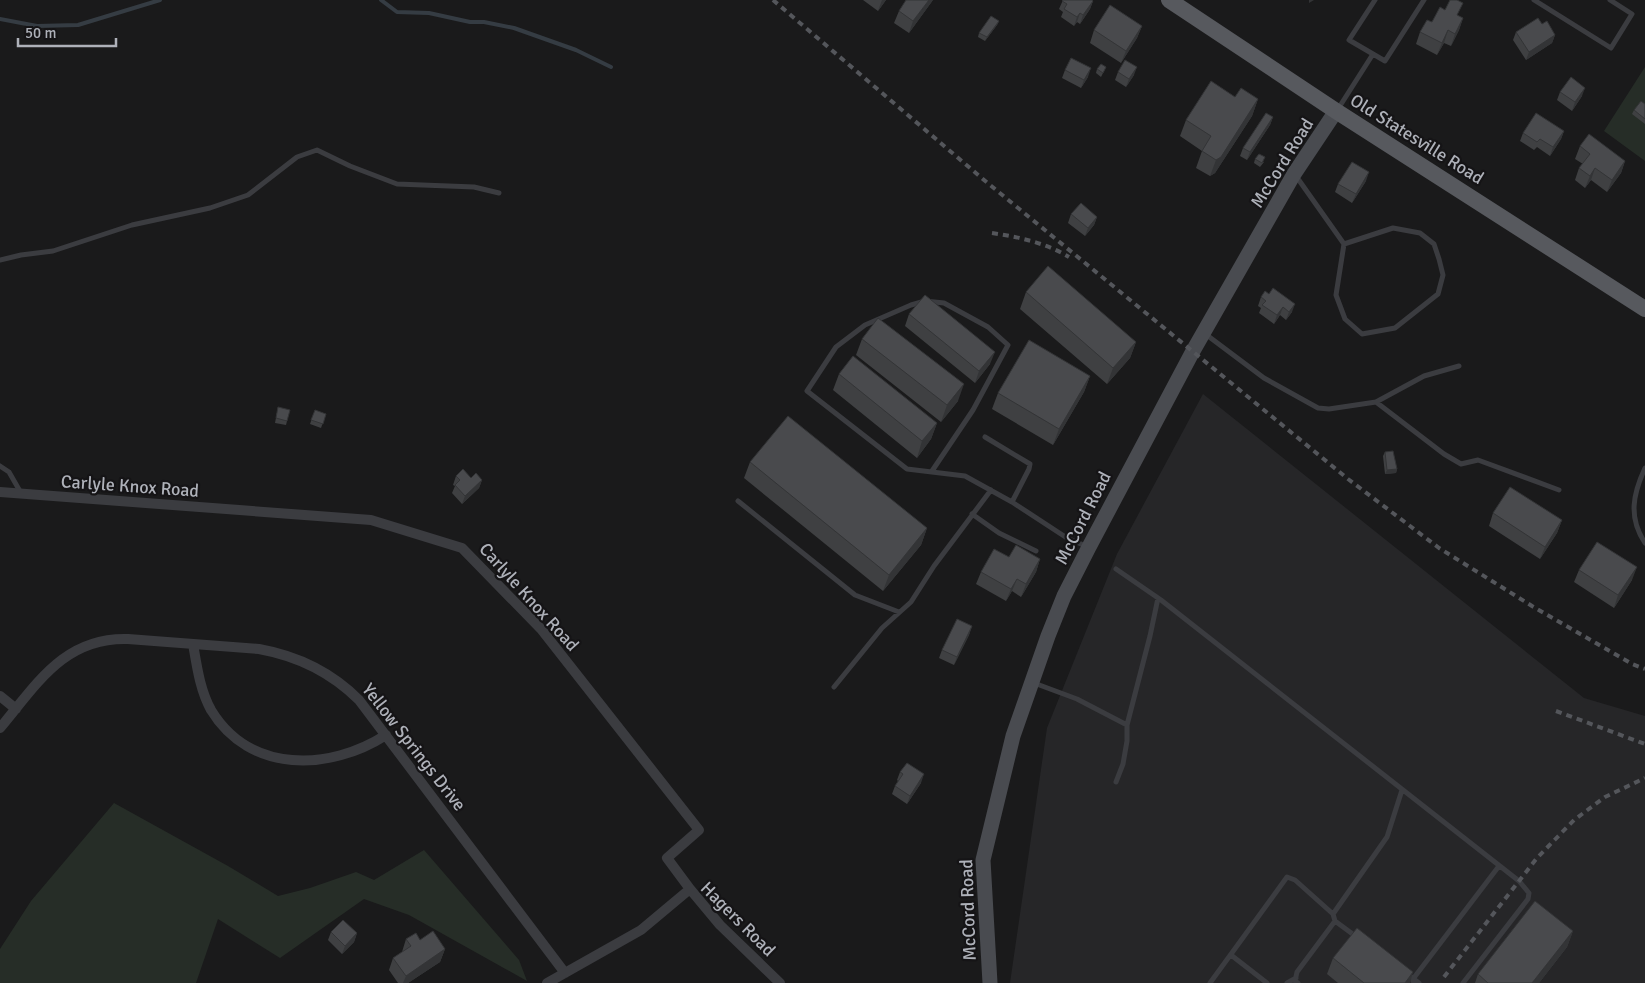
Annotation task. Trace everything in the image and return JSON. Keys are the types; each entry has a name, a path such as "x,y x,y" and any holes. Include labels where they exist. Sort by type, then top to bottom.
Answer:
{"main road":[{"name":"Old Statesville Road","path":"1169,0 1336,111 1645,309"}],"street":[{"name":"McCord Road","path":"990,983 983,860 1013,736 1048,636 1064,596 1129,469 1294,174 1336,111"},
{"name":"Carlyle Knox Road","path":"0,492 371,520 462,548 540,629 699,830 667,858 690,889"},
{"name":"Yellow Springs Drive","path":"0,728 54,665 83,646 100,641 117,639 273,652 287,655 314,666 338,681 359,700 565,973"},
{"path":"193,644 201,687 212,710 232,734 258,751 288,760 322,760 362,748 386,735"},
{"path":"0,696 16,709"},
{"name":"Hagers Road","path":"547,983 641,930 690,889 720,925 780,983"}],"lane":[{"path":"1375,0 1349,40 1385,61 1424,0"},
{"path":"1534,0 1611,48 1632,14 1610,0"},
{"path":"1336,111 1373,54"},
{"path":"0,260 53,251 132,225 210,208 248,194 297,157 317,150 350,166 397,184 474,187 499,193"},
{"path":"1294,174 1344,244 1336,295 1346,318 1362,334 1395,328 1438,294 1443,276 1439,259 1434,244 1420,233 1393,228 1344,244"},
{"path":"932,472 973,410 1008,345 988,327 944,303 926,302 911,305 865,325 836,347 807,391 907,469 965,476 1012,502 1067,538 1089,547"},
{"path":"1204,333 1264,378 1318,408 1329,409 1376,402 1424,376 1459,366"},
{"path":"1376,402 1460,464 1478,460 1559,490"},
{"path":"985,437 1030,464 1012,502"},
{"path":"0,466 9,472 21,494"},
{"path":"1645,468 1638,483 1633,509 1638,532 1645,543"},
{"path":"834,687 882,628 911,602 934,566 991,490"},
{"path":"738,501 855,595 899,612"},
{"path":"972,514 1000,534 1036,551"},
{"path":"1116,569 1158,598 1519,881 1529,893 1528,899 1463,983"},
{"path":"1116,782 1122,764 1127,741 1127,726 1158,598"},
{"path":"1032,682 1077,699 1127,726"},
{"path":"1333,914 1387,837 1402,790"},
{"path":"1413,981 1499,866"},
{"path":"1210,983 1287,877 1295,880 1333,914 1335,921 1366,944"},
{"path":"1287,983 1297,981 1297,972 1335,921"},
{"path":"1231,955 1268,983"},
{"path":"1405,973 1413,981 1419,983"}],"shaded area":[{"path":"1645,67 1645,161 1604,131"},
{"path":"1203,394 1584,698 1645,716 1645,983 1010,983 1047,728 1117,554"},
{"path":"114,803 278,896 310,888 356,872 374,880 424,850 519,960 527,981 409,915 364,899 280,958 218,919 196,983 0,983 0,949 31,901"}],"building":[{"path":"906,0 929,0 913,21 899,11"},
{"path":"1063,0 1093,1 1083,15 1080,13 1077,17 1064,9 1067,4"},
{"path":"1450,0 1457,0 1463,3 1457,15 1463,18 1455,34 1448,30 1442,43 1420,32 1427,20 1432,22 1440,7 1445,10"},
{"path":"1110,5 1142,26 1126,51 1094,30"},
{"path":"991,16 999,21 987,37 979,33"},
{"path":"1538,18 1542,24 1547,21 1555,35 1529,52 1516,32"},
{"path":"1071,58 1091,68 1084,80 1065,70"},
{"path":"1125,60 1137,67 1129,79 1118,72"},
{"path":"1101,64 1106,67 1103,73 1097,69"},
{"path":"1571,77 1585,88 1575,102 1560,92"},
{"path":"1211,81 1235,97 1241,88 1258,99 1221,157 1216,160 1202,151 1211,136 1186,120"},
{"path":"1641,101 1645,104 1645,119 1634,110"},
{"path":"1266,113 1273,117 1250,152 1243,148"},
{"path":"1536,113 1564,131 1553,147 1540,139 1537,142 1523,133"},
{"path":"1589,134 1625,161 1612,180 1595,168 1590,176 1579,168 1590,154 1580,146"},
{"path":"1259,154 1265,157 1262,163 1255,159"},
{"path":"1352,162 1369,172 1356,194 1338,184"},
{"path":"1081,203 1097,217 1088,228 1071,214"},
{"path":"1048,266 1136,342 1113,368 1026,292"},
{"path":"1273,288 1295,304 1289,312 1283,307 1277,315 1262,305 1266,301 1261,297 1265,291 1269,294"},
{"path":"925,295 995,352 979,371 909,314"},
{"path":"878,318 964,384 947,405 862,339"},
{"path":"1029,340 1090,376 1059,429 998,393"},
{"path":"853,356 937,423 922,441 839,374"},
{"path":"278,407 290,410 287,421 276,418"},
{"path":"315,410 326,414 323,424 311,420"},
{"path":"788,416 927,528 889,575 750,462"},
{"path":"1393,451 1397,469 1387,470 1385,452"},
{"path":"463,469 471,478 476,473 482,480 465,496 455,485 460,480 456,476"},
{"path":"1510,487 1562,520 1545,547 1493,513"},
{"path":"1597,542 1637,567 1618,595 1579,570"},
{"path":"1016,545 1040,559 1026,584 1017,579 1011,589 981,572 994,549 1009,557"},
{"path":"957,619 972,626 957,657 942,650"},
{"path":"907,763 924,774 910,796 895,786 903,774 900,772"},
{"path":"1535,901 1573,931 1532,983 1488,983 1478,974"},
{"path":"343,920 357,933 345,946 331,932"},
{"path":"1357,928 1413,972 1405,983 1364,983 1333,958"},
{"path":"433,931 445,949 406,976 393,958 411,946 406,939 416,933 420,940"}],"waterway":[{"path":"0,19 37,26 78,25 160,0"},
{"path":"381,0 397,12 429,13 470,22 484,22 514,28 576,50 611,67"}],"railway":[{"path":"773,0 984,180 1348,479 1439,548 1532,606 1632,664 1645,669"},
{"path":"992,233 1032,241 1069,257"},
{"path":"1556,711 1645,744"},
{"path":"1444,977 1537,858 1574,820 1605,797 1645,778"}]}
